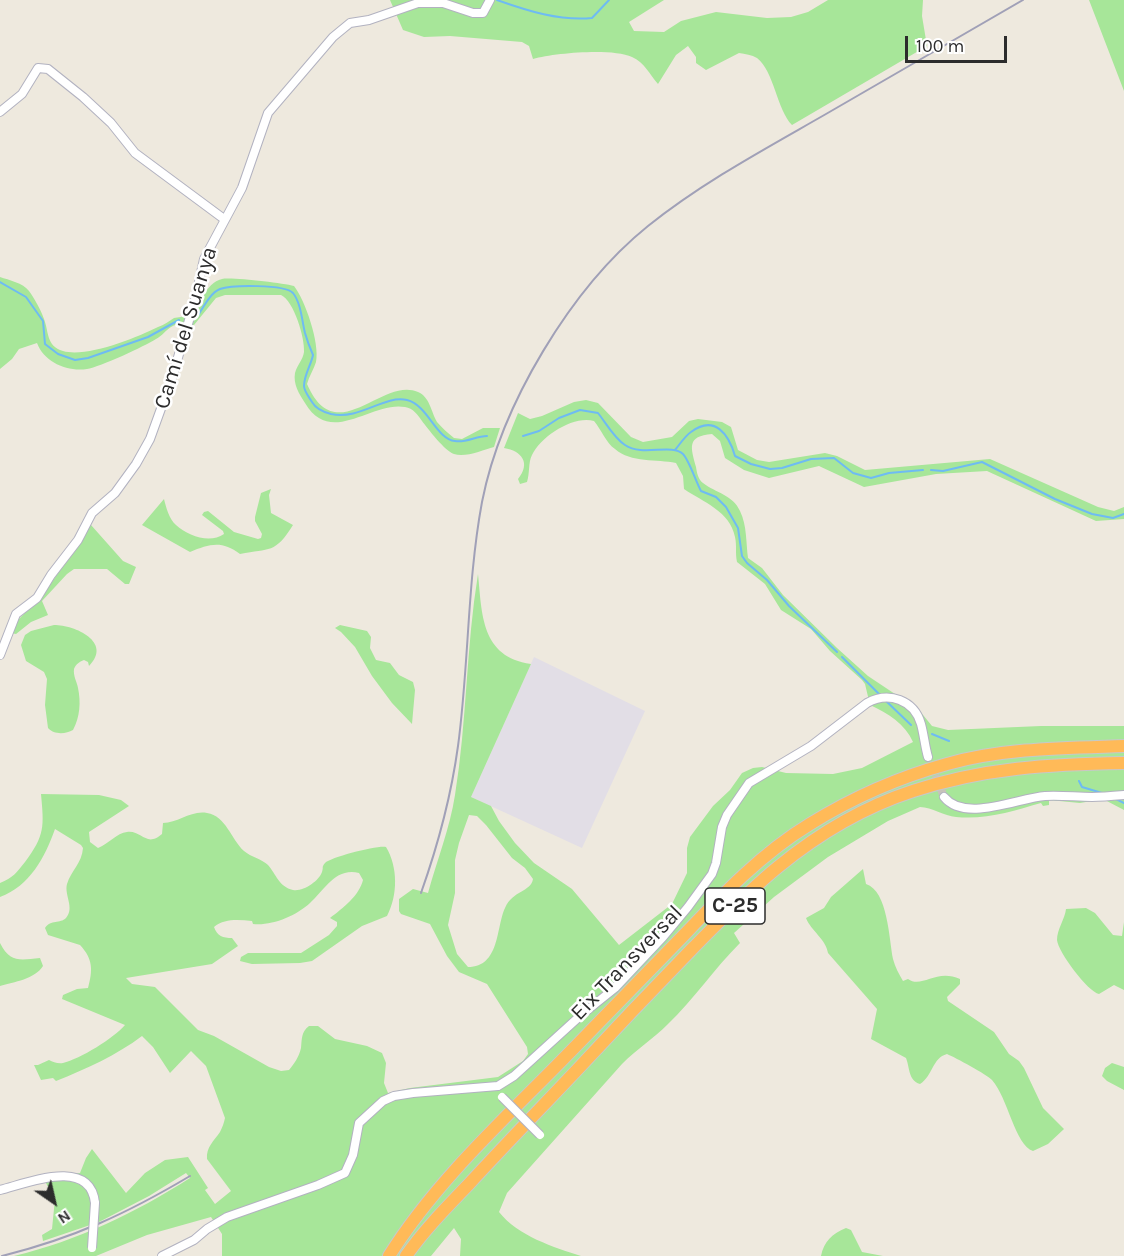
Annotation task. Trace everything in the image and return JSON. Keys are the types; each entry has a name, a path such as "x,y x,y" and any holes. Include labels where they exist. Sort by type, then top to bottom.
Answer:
{"highway":[{"name":"Eix Transversal","path":"390,1256 419,1214 469,1156 725,893 767,855 810,824 904,777 949,763 1011,752 1124,747"},
{"name":"Eix Transversal","path":"406,1256 431,1224 714,928 778,867 818,838 855,816 911,792 955,779 1013,768 1061,764 1124,763"},
{"path":"384,1256 400,1239"}],"street":[{"name":"Camí del Suanya","path":"0,655 16,614 37,598 51,575 78,540 92,513 115,493 136,464 150,439 171,381 195,300 204,259 242,188 268,113 333,38 350,23 369,20 418,3 443,3 473,13 487,7"},
{"path":"0,112 22,94 38,68 48,69 111,123 135,153 224,219"},
{"path":"162,1256 194,1240 227,1217 318,1185 345,1173 353,1155 359,1123 383,1101 394,1096 413,1093 495,1086 514,1076 580,1016 615,988 688,907 712,874 720,834 727,815 751,780 811,746 867,703 887,696 900,700 916,715 922,727 923,742 928,757"},
{"path":"944,798 948,803 970,808 997,808 1030,797 1124,795"},
{"path":"495,1086 502,1097 542,1138"},
{"path":"0,1190 60,1175 75,1177 89,1185 94,1192 95,1203 92,1252"}],"shaded area":[{"path":"534,657 645,711 582,848 471,797"}],"green space":[{"path":"390,0 664,0 629,22 634,31 664,32 681,21 716,12 767,18 791,17 808,12 828,0 923,0 922,16 927,46 792,125 783,110 768,72 757,58 751,55 739,53 706,70 696,63 696,57 688,46 676,55 658,84 640,62 623,54 583,52 533,59 529,46 522,42 450,36 424,37 403,30"},
{"path":"1089,0 1124,0 1124,91"},
{"path":"0,277 26,288 41,312 51,342 58,349 73,352 111,346 174,318 186,316 211,285 222,279 294,286 307,311 314,333 316,362 307,384 319,403 332,411 345,412 390,393 404,390 418,392 428,401 437,422 454,438 462,439 483,428 500,428 494,447 469,454 454,454 432,434 415,412 405,407 392,407 339,422 327,421 315,416 303,400 296,385 295,373 304,352 303,338 290,304 281,295 225,295 216,298 194,325 182,324 169,328 158,338 122,356 87,369 72,369 57,364 45,356 37,343 19,349 12,359 0,369"},
{"path":"586,400 598,403 631,437 643,442 672,437 689,421 698,419 722,422 731,427 738,450 757,460 769,462 825,453 837,456 865,470 990,459 1098,507 1114,511 1124,507 1124,519 1096,521 987,471 936,474 864,487 819,466 769,478 744,470 725,458 720,441 712,434 698,437 692,444 700,480 733,501 740,511 745,528 748,558 762,568 783,595 837,648 868,676 919,710 932,726 948,730 1041,726 1124,726 1124,810 1103,799 1080,803 1049,800 1049,805 1043,806 1041,803 999,814 967,818 920,807 888,821 828,857 774,897 734,933 740,943 687,1004 622,1064 507,1193 499,1212 516,1228 537,1240 581,1256 460,1256 461,1239 454,1228 431,1256 222,1256 222,1234 211,1217 147,1235 96,1256 14,1256 83,1234 148,1203 190,1178 186,1173 149,1196 99,1222 43,1241 42,1235 52,1229 55,1199 42,1176 80,1173 92,1149 126,1193 145,1173 165,1160 188,1157 208,1188 205,1190 215,1204 231,1191 207,1159 209,1148 220,1132 225,1118 206,1066 191,1051 170,1073 153,1047 142,1036 79,1072 56,1081 53,1078 41,1080 34,1065 49,1060 63,1063 78,1057 105,1042 125,1025 62,999 63,995 77,989 88,988 91,976 90,960 80,945 48,935 45,928 50,923 64,920 69,914 66,888 81,858 83,848 81,845 55,829 41,860 28,878 20,886 0,897 0,883 12,877 20,869 40,837 43,823 41,794 99,795 121,800 129,806 89,832 90,842 98,848 123,833 137,833 152,839 162,834 163,823 195,813 214,815 224,823 244,851 266,863 281,883 293,890 306,888 314,882 322,872 325,863 329,861 365,850 386,847 393,863 395,881 391,908 387,916 362,926 312,961 252,964 240,961 241,957 248,953 301,953 329,935 337,926 337,922 330,918 350,901 361,886 363,880 359,873 343,873 331,881 304,908 283,919 260,924 237,920 218,924 214,927 217,933 223,937 232,938 238,946 212,964 126,978 132,984 155,987 198,1030 281,1071 289,1070 296,1060 301,1048 303,1033 309,1026 318,1026 335,1039 367,1046 382,1053 386,1063 384,1083 388,1093 498,1077 523,1061 528,1054 527,1047 487,984 459,972 447,956 430,924 401,914 399,911 399,899 413,889 428,893 450,820 459,768 478,574 483,618 493,643 502,653 515,660 531,664 471,797 491,806 515,843 534,863 572,889 619,945 672,904 687,873 687,848 690,837 742,773 762,767 786,773 833,774 862,768 913,742 895,720 870,705 862,680 830,651 811,629 781,610 765,584 737,562 735,537 728,520 715,508 684,489 683,476 676,463 629,457 606,440 594,421 577,421 550,434 536,448 531,458 527,482 520,484 518,479 524,468 523,459 516,452 504,448 518,413 530,419 574,402","holes":["469,815 477,816 533,879 529,886 508,902 495,945 486,960 468,967 457,954 448,925 455,893 455,860 459,843"]},
{"path":"271,489 269,495 271,513 293,525 281,541 265,550 240,554 227,547 215,545 190,552 142,525 164,499 168,513 174,522 181,529 193,535 212,538 224,534 202,515 208,511 234,532 258,539 262,534 255,517 261,493"},
{"path":"91,525 123,561 136,567 129,584 125,584 107,569 74,569 42,601 48,615 31,622 16,634 11,633 18,620 45,592"},
{"path":"54,625 81,632 94,642 97,649 89,666 84,660 74,669 79,709 73,730 64,733 53,732 48,728 45,705 47,679 44,672 26,661 21,645 25,635 31,631"},
{"path":"340,625 367,631 371,637 370,648 376,660 390,663 399,675 413,682 415,690 412,724 392,703 372,676 355,647 335,628"},
{"path":"863,869 866,884 873,888 883,906 893,959 903,981 908,979 919,982 944,976 960,979 960,984 947,997 948,1001 994,1032 1009,1054 1024,1068 1043,1108 1064,1129 1048,1144 1033,1151 1027,1147 1016,1131 998,1088 992,1080 977,1070 947,1054 938,1059 928,1076 920,1084 911,1077 906,1058 871,1039 877,1009 828,953 824,943 806,918 824,908 831,897"},
{"path":"1086,908 1095,913 1113,935 1122,936 1124,922 1124,990 1114,985 1099,994 1094,992 1074,971 1062,953 1057,936 1066,909"},
{"path":"0,943 12,957 16,959 40,958 43,966 30,977 0,986"},
{"path":"1112,1063 1124,1067 1124,1090 1102,1076 1105,1068"},
{"path":"846,1228 851,1230 862,1252 883,1256 821,1256 829,1239"}],"waterway":[{"path":"497,0 544,14 580,19 592,18 609,0"},
{"path":"0,282 26,297 43,321 45,344 58,354 75,360 88,358 148,337 179,320"},
{"path":"197,317 210,297 220,289 258,286 288,290 293,293 298,302 313,355 304,386 318,408 331,414 342,415 352,414 389,401 407,400 421,408 448,439 463,441 487,436"},
{"path":"523,436 539,431 559,418 580,410 598,413 617,438 632,448 671,450 683,454 701,491 716,497 726,507 738,528 742,556 747,563 767,580 789,606 837,652"},
{"path":"675,450 689,434 707,425 714,426 725,434 735,456 751,464 770,469 782,468 811,459 834,458 853,473 871,478 889,473 923,470"},
{"path":"931,470 943,471 982,462 1055,499 1092,514 1113,518 1124,514"},
{"path":"842,657 881,696"},
{"path":"885,700 911,725"},
{"path":"932,734 949,741"},
{"path":"1079,781 1082,787 1102,793"},
{"path":"1116,799 1124,803"}],"tunnel":[{"path":"931,764 944,797"}],"railway":[{"path":"421,893 452,784 462,716 473,563 482,502 491,465 523,388 543,351 567,315 592,282 620,252 648,226 690,195 757,153 1023,0"},
{"path":"2,1256 99,1224 190,1176"}]}
